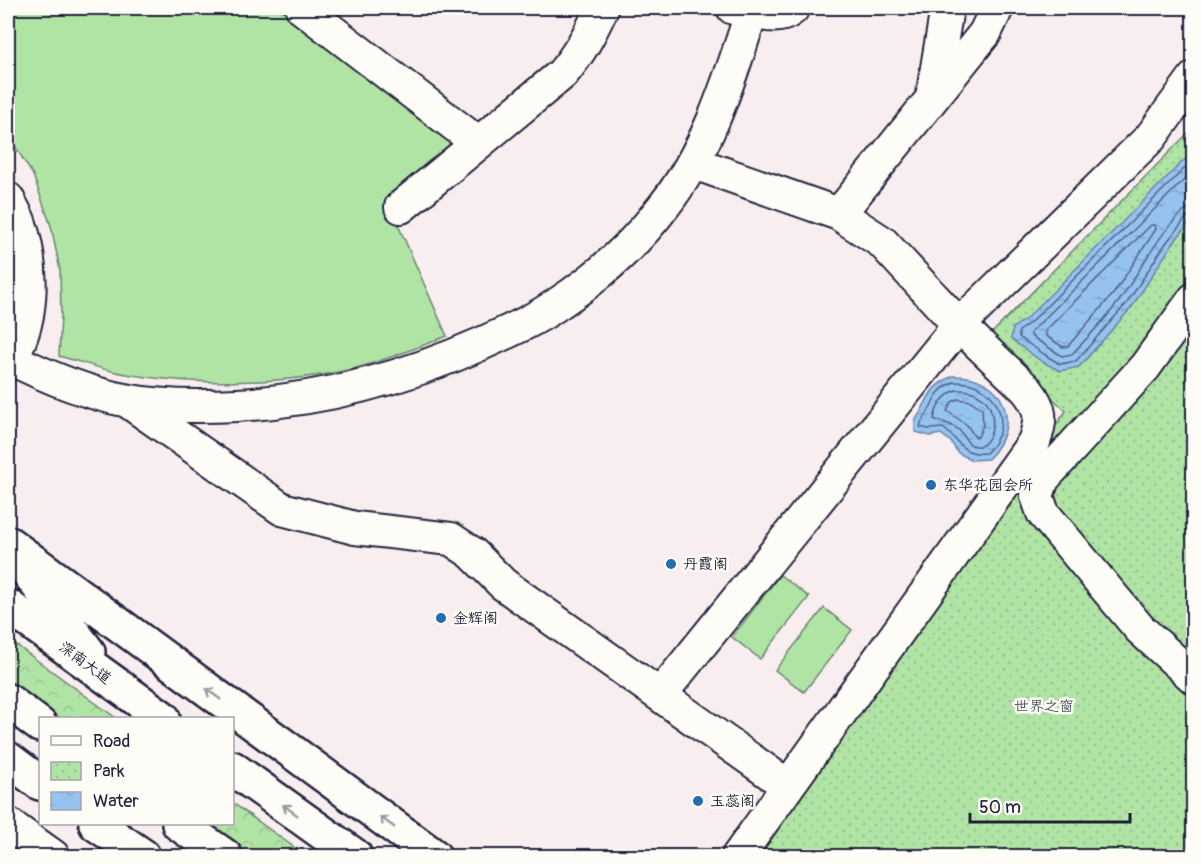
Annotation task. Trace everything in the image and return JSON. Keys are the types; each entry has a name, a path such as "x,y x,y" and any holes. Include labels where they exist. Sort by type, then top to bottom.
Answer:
{"main road":[{"path":"8,544 126,698"},
{"path":"8,544 434,856"},
{"name":"深南大道","path":"8,606 126,698 161,717"},
{"path":"8,702 39,724"},
{"path":"8,759 39,782"},
{"path":"234,769 355,856"},
{"path":"97,825 143,856"},
{"path":"180,825 225,856"},
{"path":"328,837 381,856"}],"street":[{"path":"302,8 478,143"},
{"path":"401,207 562,74 577,57 588,39 602,8"},
{"path":"8,199 20,223 30,286 28,309 22,333 9,360 80,390 126,400 167,405 212,406 312,398 363,387 410,373 456,355 533,319 580,288 621,253 668,201 694,163 718,110 743,10 773,16 784,15 793,8"},
{"path":"932,99 947,8"},
{"path":"838,214 985,33 997,8"},
{"path":"660,695 959,325 1151,137 1194,78"},
{"path":"694,163 838,214 882,242 959,325 1026,390 1036,401 1040,413 1040,426 1034,442 738,856"},
{"path":"1194,299 1145,367 1042,479 1037,496 1043,513 1140,629 1194,678"},
{"path":"126,400 282,509 355,528 451,539 472,553 503,584 788,786"},
{"path":"8,824 52,856"}],"green space":[{"path":"8,8 279,8 455,144 388,202 447,336 352,369 265,381 203,381 143,377 59,356 60,270 51,226 33,175 8,135"},
{"name":"世界之窗","path":"1193,128 1193,856 756,856 1066,411 988,337"},
{"path":"780,575 809,597 760,659 732,637"},
{"path":"824,608 852,630 804,692 775,670"},
{"path":"8,639 115,717 59,717 8,680"},
{"path":"234,804 306,856 250,856 206,825 234,825"}],"water":[{"path":"1193,151 1193,218 1171,246 1132,307 1079,367 1060,371 1041,361 1011,339 1013,328 1027,318"},
{"path":"953,376 971,378 985,383 996,392 1003,404 1006,417 1005,431 999,445 988,459 972,460 958,453 951,442 941,434 930,436 916,432 915,421 930,394 940,383"}],"place":[{"name":"东华花园会所","path":"931,485"},
{"name":"丹霞阁","path":"671,564"},
{"name":"金辉阁","path":"441,618"},
{"name":"玉蕊阁","path":"698,801"}]}
